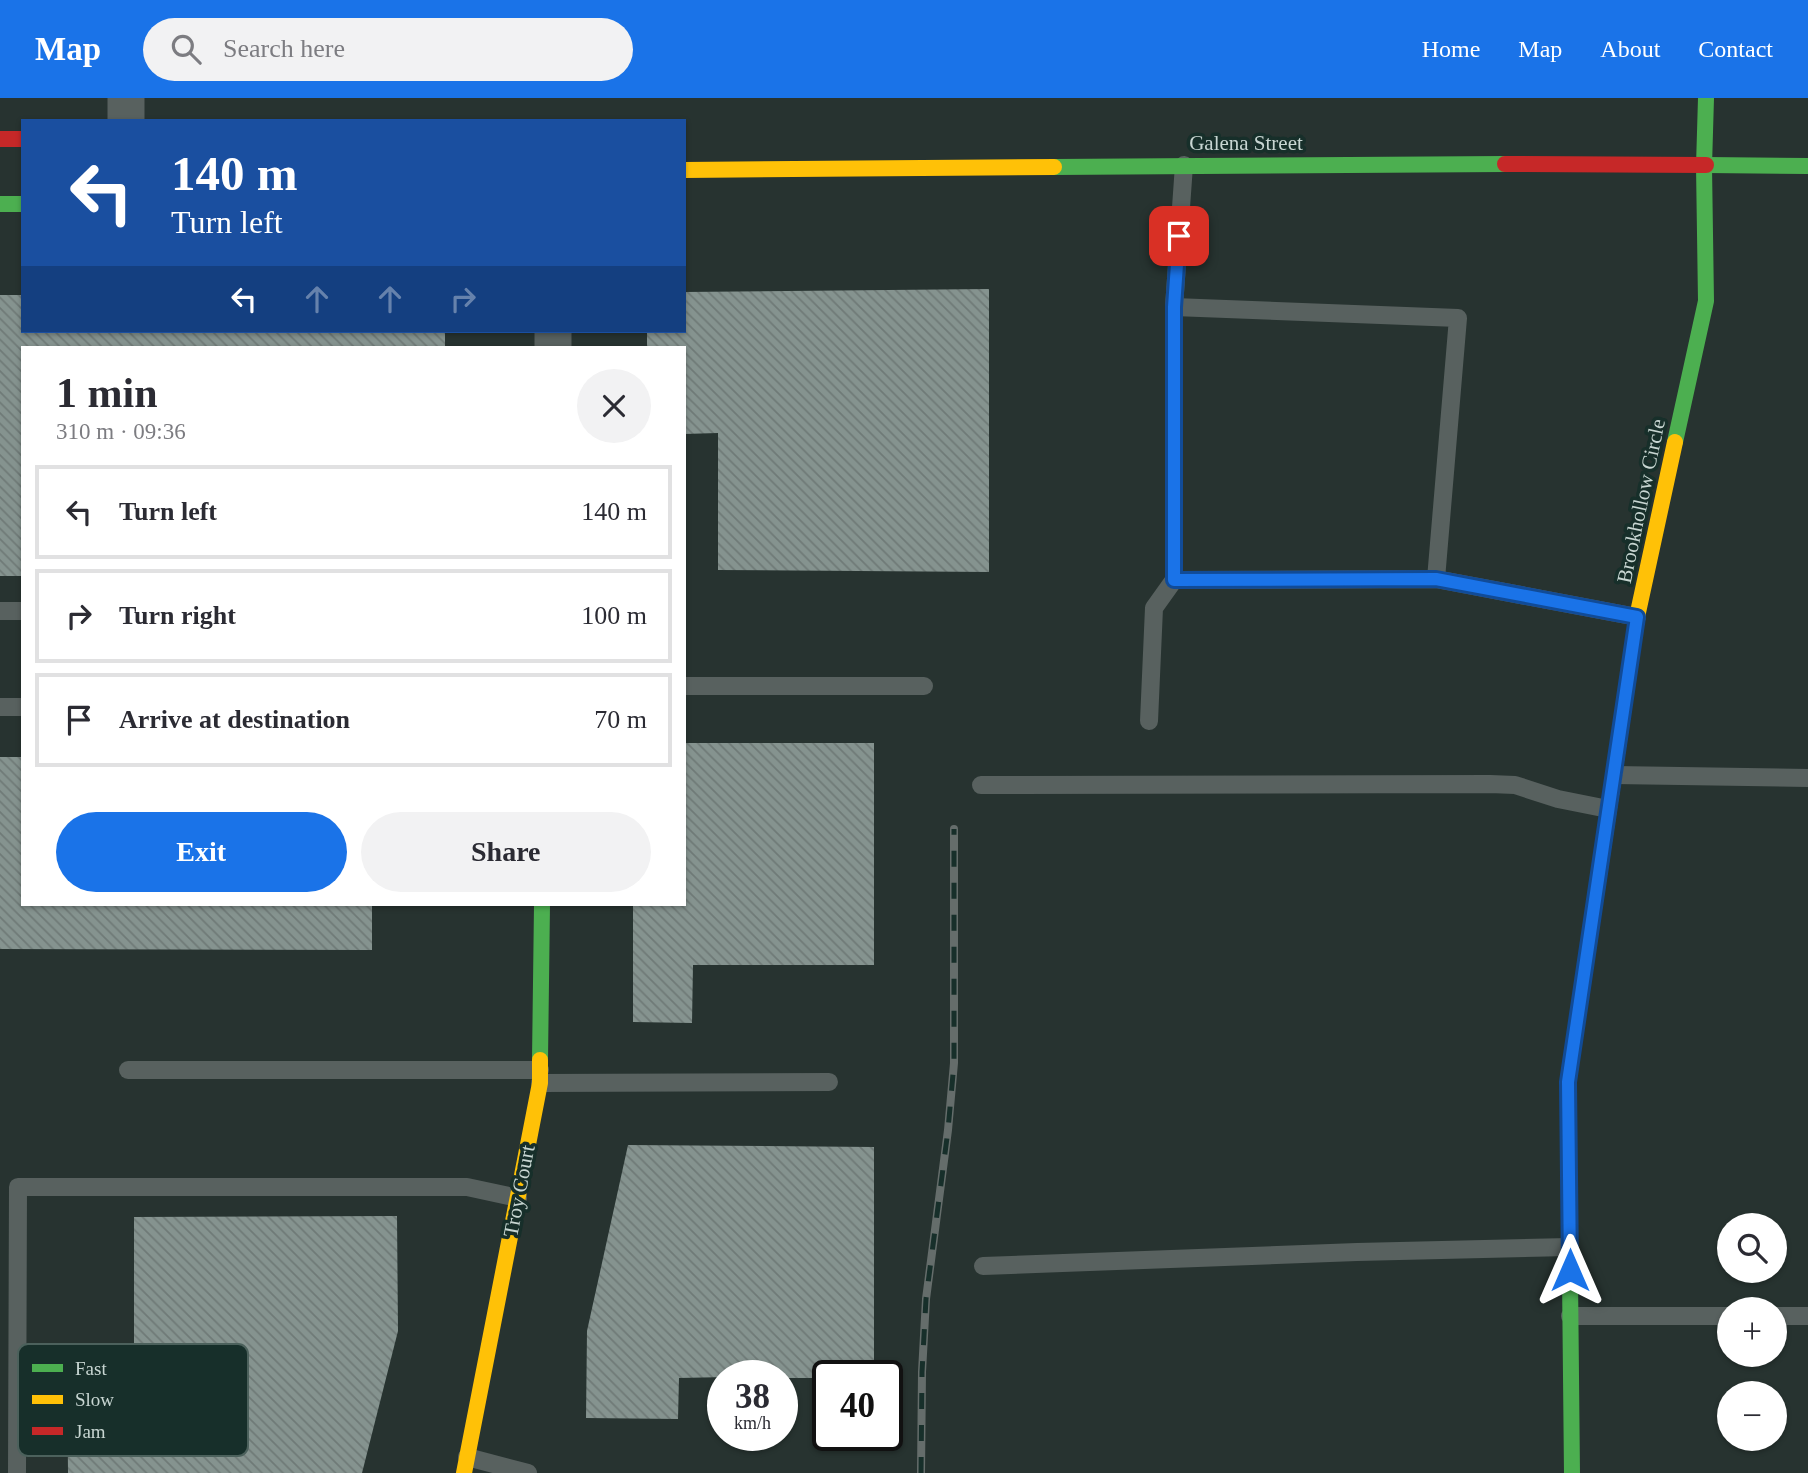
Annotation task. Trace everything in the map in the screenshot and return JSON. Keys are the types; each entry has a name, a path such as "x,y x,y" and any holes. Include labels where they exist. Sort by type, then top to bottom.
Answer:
{"street":[{"path":"126,98 126,119"},
{"name":"Brookhollow Circle","path":"1572,1473 1568,1082 1637,617 1706,301 1706,98"},
{"path":"0,139 21,139"},
{"name":"Galena Street","path":"686,170 1438,163 1808,166"},
{"path":"0,204 21,204"},
{"name":"Troy Court","path":"465,1465 540,1076 542,906"}],"lane":[{"path":"1149,721 1154,608 1174,580 1174,307 1184,165"},
{"path":"1174,307 1458,318 1436,579"},
{"path":"1174,580 1436,579 1637,617"},
{"path":"0,611 21,611"},
{"path":"686,686 924,686"},
{"path":"0,707 21,707"},
{"path":"1614,775 1808,778"},
{"path":"981,785 1490,784 1515,785 1558,799 1608,809"},
{"path":"128,1070 829,1082"},
{"path":"17,1473 18,1188 467,1187 518,1198"},
{"path":"983,1266 1569,1247"},
{"path":"1570,1316 1717,1316"},
{"path":"1787,1316 1808,1316"},
{"path":"465,1465 528,1473"}],"building":[{"path":"989,289 989,572 718,570 718,433 686,434 686,346 647,346 647,333 686,333 686,292"},
{"path":"0,295 21,295 21,333 445,333 445,346 21,346 21,576 0,576"},
{"path":"686,743 874,743 874,965 693,965 692,1023 633,1022 633,906 686,906"},
{"path":"0,757 21,757 21,906 372,906 372,950 0,949"},
{"path":"628,1145 874,1147 874,1360 812,1360 812,1378 798,1378 798,1360 707,1360 707,1377 679,1378 678,1419 586,1418 587,1331"},
{"path":"397,1216 398,1331 362,1473 68,1473 68,1456 248,1456 248,1344 134,1344 134,1217"}],"railway":[{"path":"921,1473 926,1299 954,1063 954,829"}],"traffic: fast":[{"path":"1675,442 1706,301 1706,98"},
{"path":"1054,167 1505,164"},
{"path":"1706,165 1808,166"},
{"path":"0,204 21,204"},
{"path":"1572,1473 1568,1082 1611,795"},
{"path":"540,1060 542,906"}],"traffic: slow":[{"path":"686,170 1054,167"},
{"path":"1611,795 1637,617 1675,442"},
{"path":"464,1473 540,1083 540,1060"}],"traffic: jam":[{"path":"0,139 21,139"},
{"path":"1505,164 1706,165"}],"route":[{"path":"1179,236 1174,307 1174,580 1436,579 1637,617 1568,1082 1570,1270"}]}
